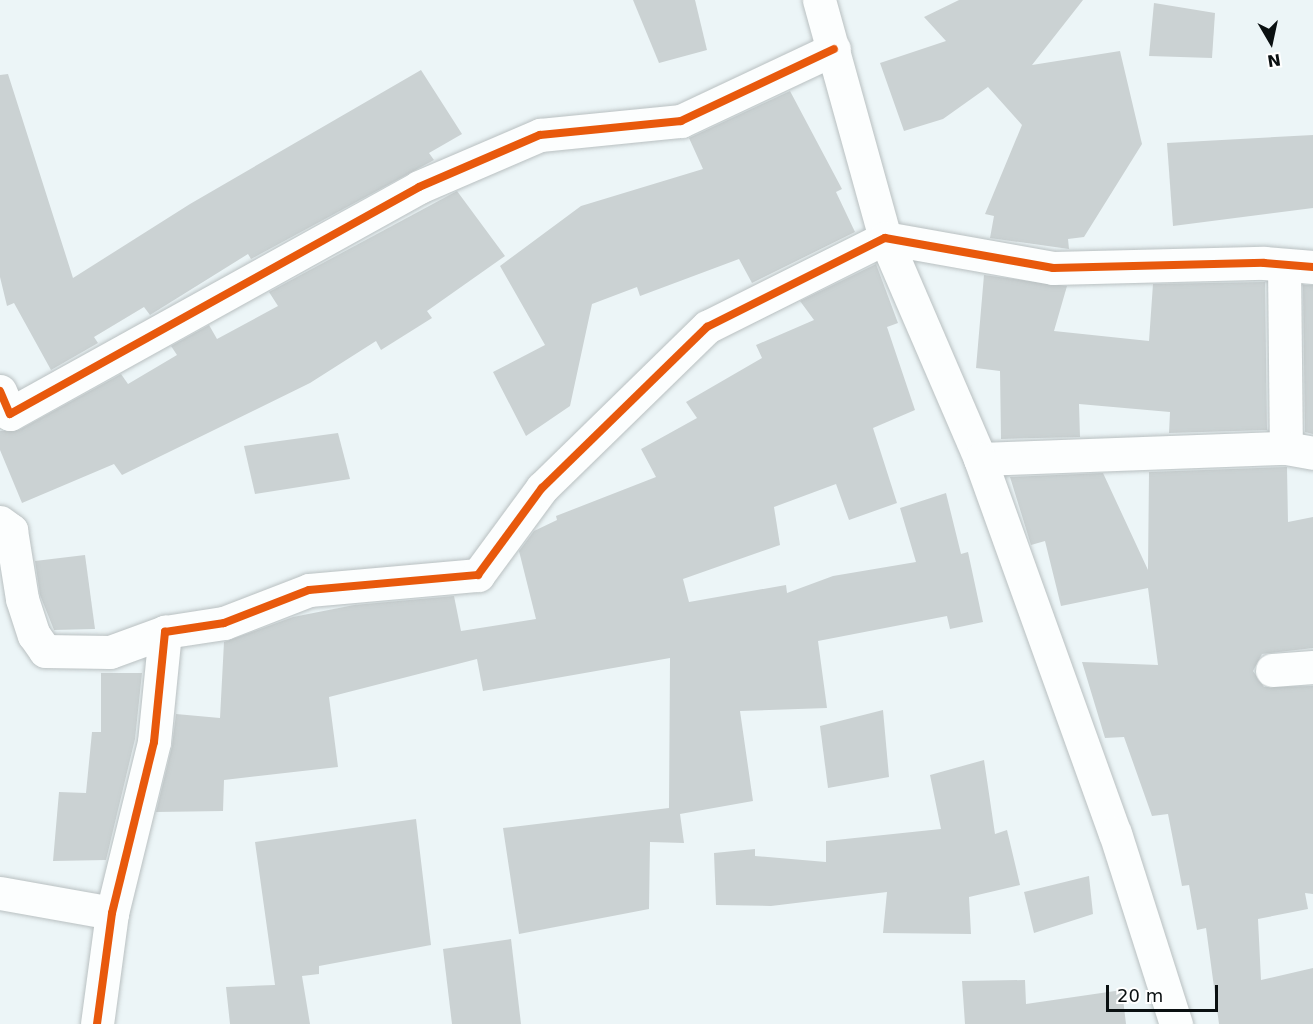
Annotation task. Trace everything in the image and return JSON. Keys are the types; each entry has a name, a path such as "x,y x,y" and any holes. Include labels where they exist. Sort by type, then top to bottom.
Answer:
{"street":[{"path":"819,0 885,238 980,459 1115,833 1176,1024"},
{"path":"0,391 10,414 420,187 540,135 681,121 834,49"},
{"path":"0,522 11,530 22,599 34,635 45,651 110,652 165,632 224,623 309,590 478,575 542,488 707,327 885,238 1053,268 1298,266 1300,450 980,459"},
{"path":"97,1024 112,912 154,742 165,632"},
{"path":"1272,670 1313,667"},
{"path":"0,893 112,912"}],"building":[{"path":"633,0 695,0 707,50 659,63"},
{"path":"959,0 1083,0 1032,65 1120,51 1142,144 1084,237 1068,239 1069,249 990,238 994,216 985,214 1022,125 988,87 943,119 904,131 880,63 946,41 924,17"},
{"path":"1154,3 1215,13 1212,58 1149,56"},
{"path":"421,70 462,134 429,153 434,160 251,259 248,254 150,315 144,307 94,337 98,343 51,370 14,303 7,306 0,277 0,75 8,74 73,278 190,204"},
{"path":"790,91 842,189 836,192 855,232 752,283 739,259 640,296 637,287 592,304 570,406 526,436 493,372 545,345 500,266 581,206 703,169 689,138"},
{"path":"1313,135 1313,208 1173,226 1167,143"},
{"path":"457,191 505,256 427,311 432,318 381,350 376,341 310,383 122,475 114,464 22,503 0,450 0,431 19,430 121,374 128,384 177,355 171,346 209,325 217,339 278,306 269,292"},
{"path":"876,264 898,323 887,327 915,410 873,428 897,503 849,520 836,484 774,507 780,545 683,579 689,602 786,585 787,593 833,576 916,562 900,508 946,493 961,554 968,552 983,622 950,629 947,616 818,641 827,708 740,711 753,801 680,814 684,843 650,842 649,909 519,934 503,828 669,808 670,658 483,691 477,659 329,697 338,767 224,780 223,811 156,812 172,746 176,714 220,718 224,642 293,617 354,605 454,596 461,631 536,619 519,551 534,531 557,520 556,516 656,477 641,449 697,418 686,402 762,358 756,345 814,320 800,301"},
{"path":"984,275 1067,286 1054,331 1149,341 1153,284 1265,282 1267,430 1169,433 1170,412 1079,404 1080,437 1001,439 1000,371 976,368"},
{"path":"1303,285 1313,285 1313,434 1305,432"},
{"path":"338,433 350,479 255,494 244,446"},
{"path":"1287,467 1288,522 1313,517 1313,648 1262,654 1253,671 1264,687 1313,686 1313,894 1305,893 1308,909 1258,919 1261,980 1313,968 1313,1024 1219,1024 1206,928 1197,930 1189,885 1182,886 1168,814 1152,816 1124,737 1105,738 1082,662 1158,665 1148,588 1061,606 1045,541 1031,545 1010,477 1103,473 1148,570 1149,472"},
{"path":"85,555 95,629 54,630 40,595 35,561"},
{"path":"101,673 142,673 135,739 106,860 53,861 59,792 86,793 92,732 101,732"},
{"path":"883,710 889,777 828,788 820,726"},
{"path":"984,760 995,834 1007,830 1020,885 969,897 971,934 883,933 887,892 771,906 716,905 714,853 755,849 755,856 826,862 826,841 941,829 930,775"},
{"path":"416,819 431,945 319,966 319,974 302,976 310,1024 230,1024 226,987 275,985 255,842"},
{"path":"1089,876 1093,914 1034,933 1024,892"},
{"path":"511,939 521,1024 452,1024 443,949"},
{"path":"1025,980 1026,1004 1122,990 1126,1024 965,1024 962,981"}],"cycle path":[{"path":"0,391 10,414 419,187 540,135 681,121 834,49"},
{"path":"97,1024 112,913 154,742 165,632 224,623 309,590 478,575 542,488 707,327 885,238 1053,268 1264,263 1313,267"}]}
